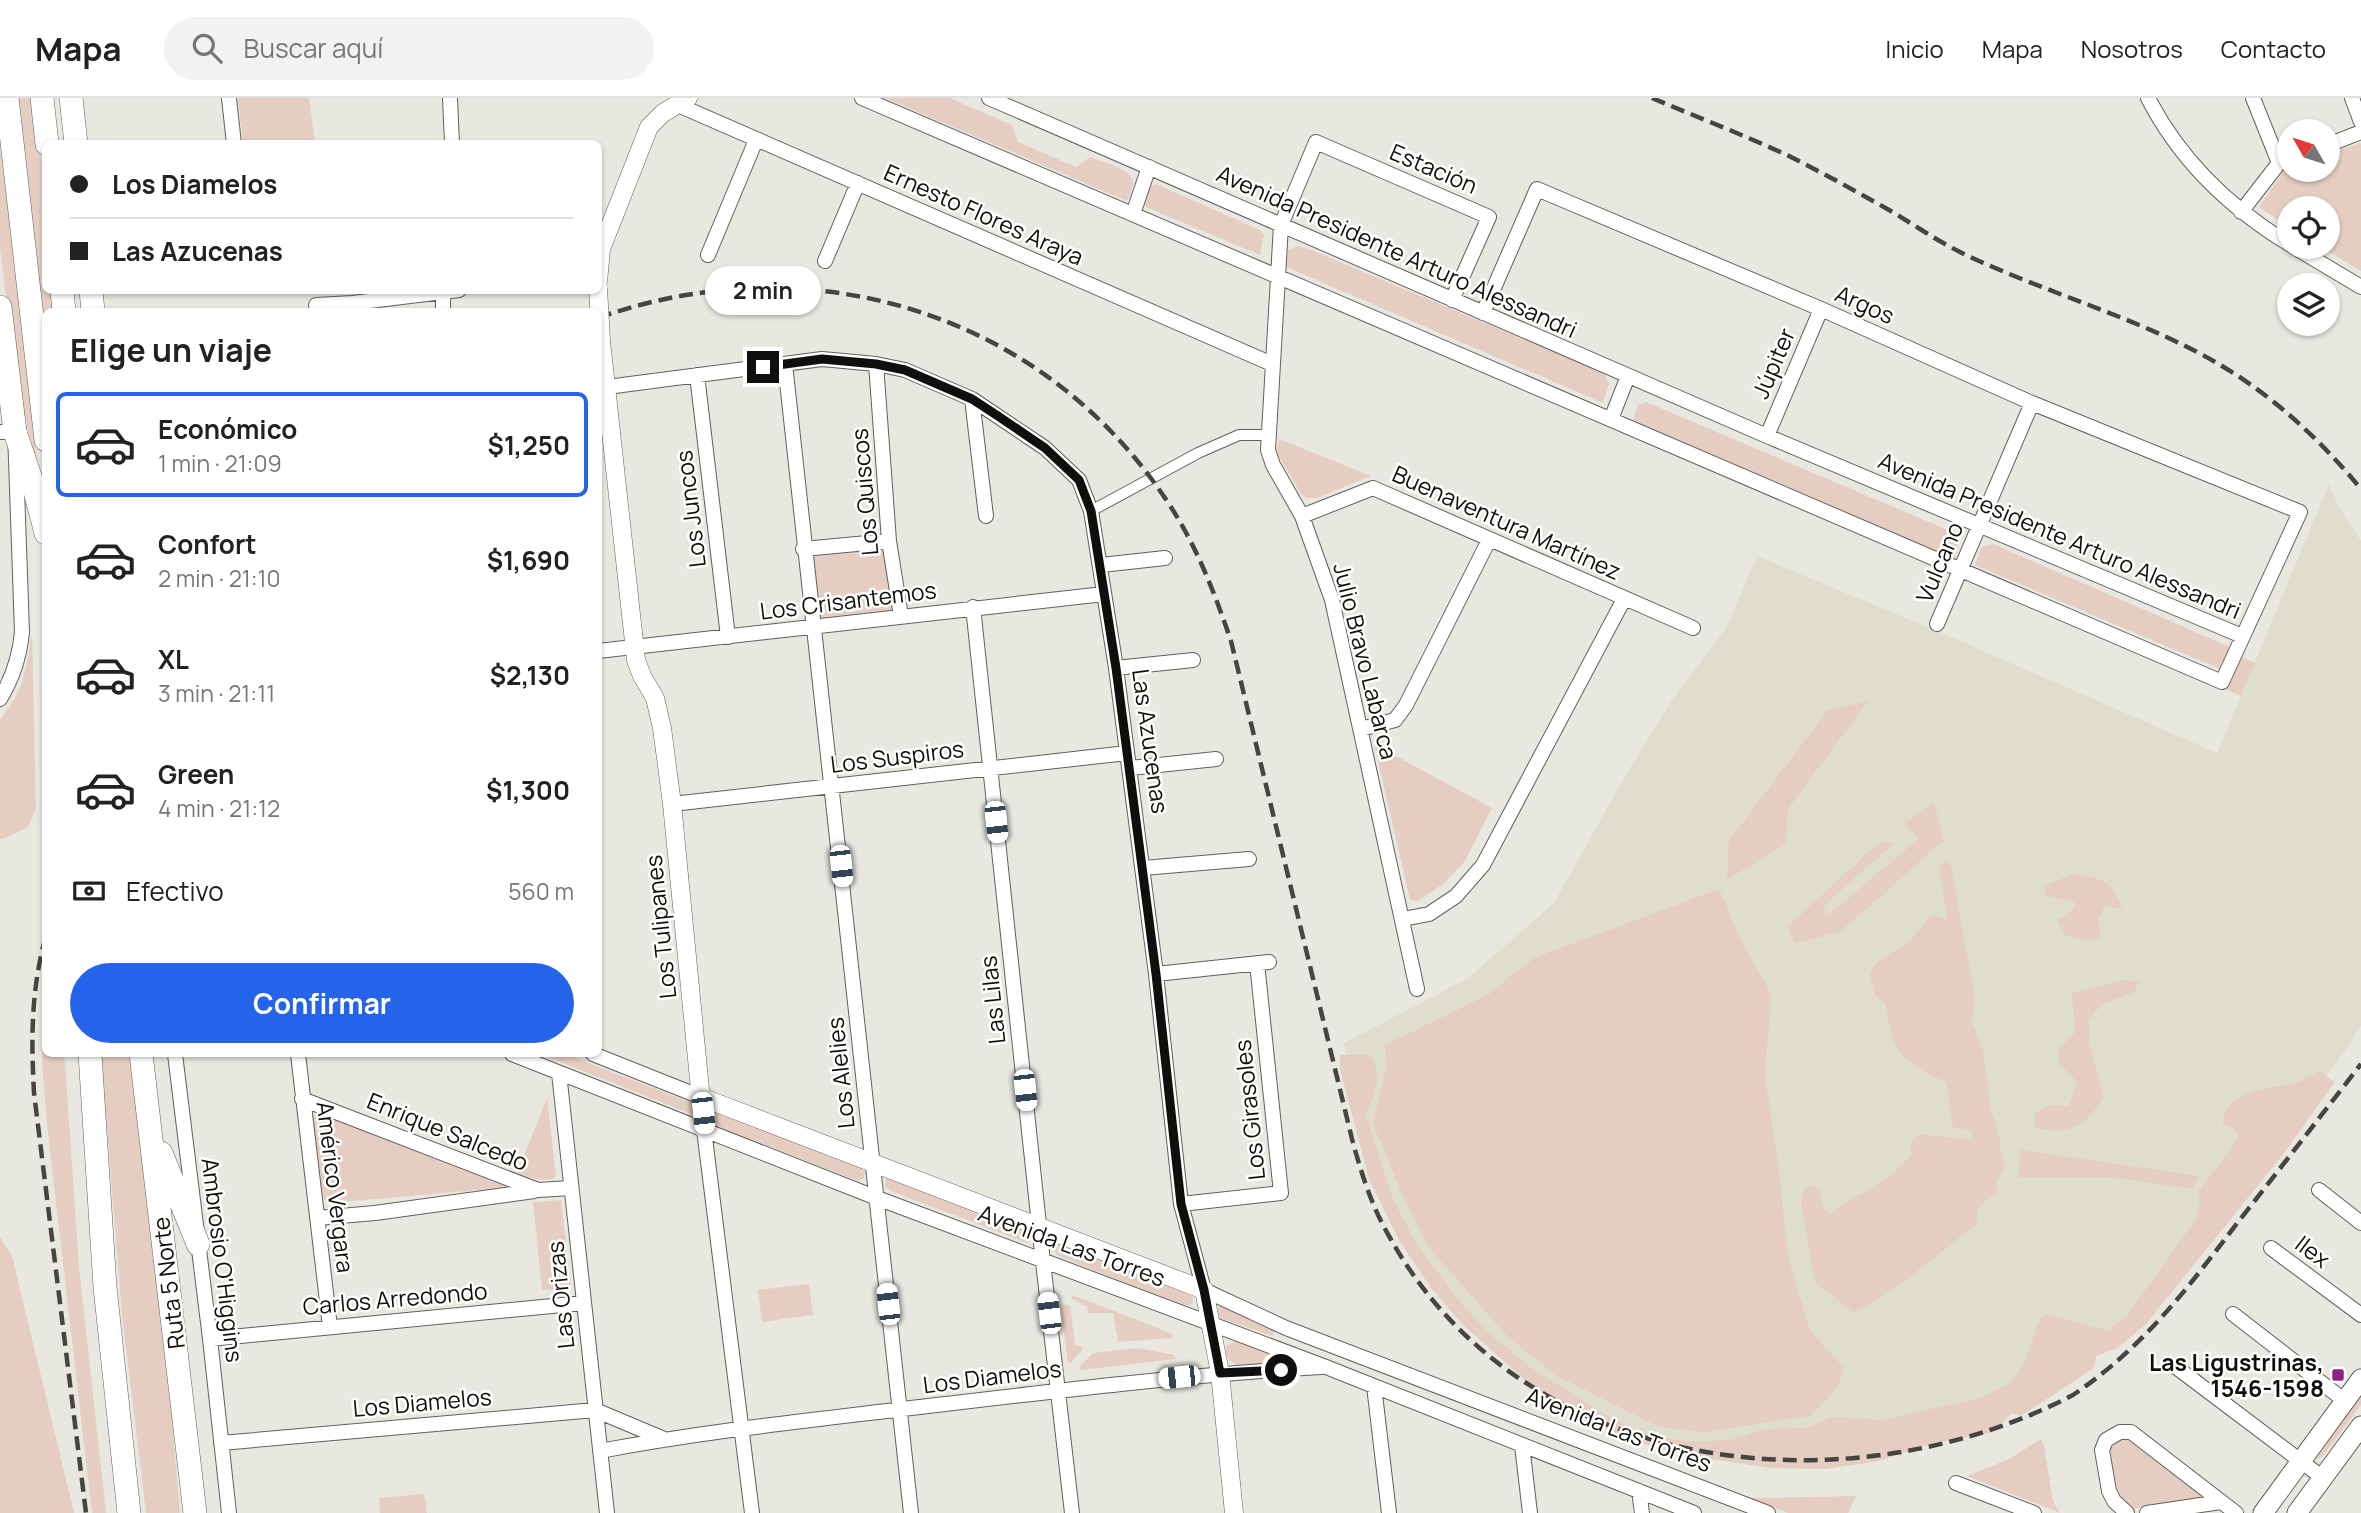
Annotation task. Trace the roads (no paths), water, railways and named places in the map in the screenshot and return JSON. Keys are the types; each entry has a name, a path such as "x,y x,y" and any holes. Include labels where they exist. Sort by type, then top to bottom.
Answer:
{"main road":[{"path":"7,98 42,405"},
{"path":"42,98 47,140"},
{"path":"71,98 76,140"},
{"path":"0,307 7,432 35,491 42,518"},
{"path":"90,1057 105,1287 129,1513"},
{"name":"Ruta 5 Norte","path":"141,1057 195,1513"},
{"path":"151,1126 198,1244"},
{"path":"2263,1513 2361,1379"},
{"path":"2297,1513 2361,1426"}],"street":[{"path":"229,98 234,140"},
{"path":"450,98 452,140"},
{"name":"Avenida Presidente Arturo Alessandri","path":"862,98 2222,682 2242,636 1767,436 989,98"},
{"path":"2148,98 2193,165 2241,212 2277,237"},
{"path":"2253,98 2277,148"},
{"path":"2352,98 2361,122"},
{"path":"602,246 649,127 663,113 683,102"},
{"name":"Ernesto Flores Araya","path":"683,102 756,141 1272,364"},
{"path":"2340,140 2361,132"},
{"path":"708,255 756,141"},
{"name":"Estación","path":"1281,225 1316,142 1489,217 1452,300"},
{"path":"1133,214 1149,167"},
{"path":"2241,212 2277,170"},
{"path":"825,261 858,183"},
{"name":"Argos","path":"1483,313 1537,189 1821,309 2032,403 2300,512 2242,636"},
{"name":"Julio Bravo Labarca","path":"1281,225 1268,450 1273,465 1302,516 1332,600 1416,989"},
{"path":"2314,259 2361,287"},
{"path":"316,305 353,307 437,294"},
{"name":"Júpiter","path":"1767,436 1821,309"},
{"name":"Los Tulipanes","path":"602,349 634,647 638,667 657,705 672,804 704,1130 752,1513"},
{"name":"Las Azucenas","path":"607,387 822,359 876,364 905,370 972,399 1045,448 1079,480 1091,511 1101,565 1143,868 1181,1204 1212,1323 1220,1373 1234,1513"},
{"name":"Los Alelies","path":"785,364 803,549 833,786 911,1513"},
{"name":"Los Quiscos","path":"876,364 889,541 901,616"},
{"name":"Los Juncos","path":"697,375 728,637"},
{"path":"1611,419 1628,376"},
{"path":"972,399 986,516"},
{"name":"Vulcano","path":"1937,624 2032,403"},
{"path":"0,699 7,688 21,646 22,632 7,432"},
{"path":"1091,511 1198,453 1239,435 1268,435"},
{"name":"Buenaventura Martínez","path":"1302,516 1373,488 1693,628"},
{"path":"1361,729 1395,720 1406,705 1489,540"},
{"path":"803,549 889,541"},
{"path":"1101,565 1164,558"},
{"name":"Los Crisantemos","path":"602,650 1104,594"},
{"path":"1403,919 1429,914 1456,896 1483,865 1624,598"},
{"name":"Las Lilas","path":"973,607 1072,1513"},
{"path":"0,660 16,659"},
{"path":"1116,668 1193,660"},
{"name":"Los Suspiros","path":"672,804 1127,753"},
{"path":"1130,768 1216,759"},
{"path":"1143,868 1249,859"},
{"name":"Los Girasoles","path":"1156,974 1263,963 1281,1193 1181,1204"},
{"name":"Ambrosio O'Higgins","path":"175,1057 211,1339 229,1513"},
{"name":"Américo Vergara","path":"298,1057 330,1327"},
{"name":"Avenida Las Torres","path":"530,1057 559,1073 877,1198 1212,1323 1695,1513"},
{"name":"Avenida Las Torres","path":"601,1057 1039,1225 1204,1290 1286,1328 1765,1512"},
{"name":"Las Orizas","path":"559,1073 607,1513"},
{"name":"Enrique Salcedo","path":"302,1099 538,1191"},
{"name":"Enrique Salcedo","path":"317,1218 571,1188"},
{"path":"2319,1190 2361,1223"},
{"name":"Ilex","path":"2271,1248 2361,1315"},
{"name":"Carlos Arredondo","path":"211,1339 583,1303"},
{"path":"2233,1314 2345,1401"},
{"name":"Los Diamelos","path":"600,1451 743,1428 1059,1390 1220,1373 1326,1367"},
{"path":"2176,1367 2323,1478"},
{"path":"1374,1386 1389,1513"},
{"name":"Los Diamelos","path":"221,1443 595,1410 664,1439"},
{"path":"2127,1513 2110,1497 2102,1450 2106,1440 2124,1431 2131,1432 2236,1513"},
{"path":"1522,1445 1530,1513"},
{"path":"1956,1483 2034,1513"},
{"path":"1639,1491 1642,1513"},
{"path":"2147,1513 2221,1503"}],"railway":[{"path":"1652,98 1789,156 1870,199 1960,252 2130,321 2196,351 2227,369 2282,409 2331,455 2361,489"},
{"path":"602,317 677,297 757,288 836,293 913,310 986,339 1053,380 1113,434 1165,498 1186,532 1211,585 1231,641 1353,1143 1377,1214 1389,1236 1447,1317 1520,1379 1604,1423 1696,1450 1792,1460 1889,1454 1984,1432 2073,1395 2122,1357 2163,1316 2361,1064"},
{"path":"42,952 33,1014 34,1093 86,1513"}],"place":[{"name":"Las Ligustrinas, 1546-1598","path":"2338,1375"}]}
